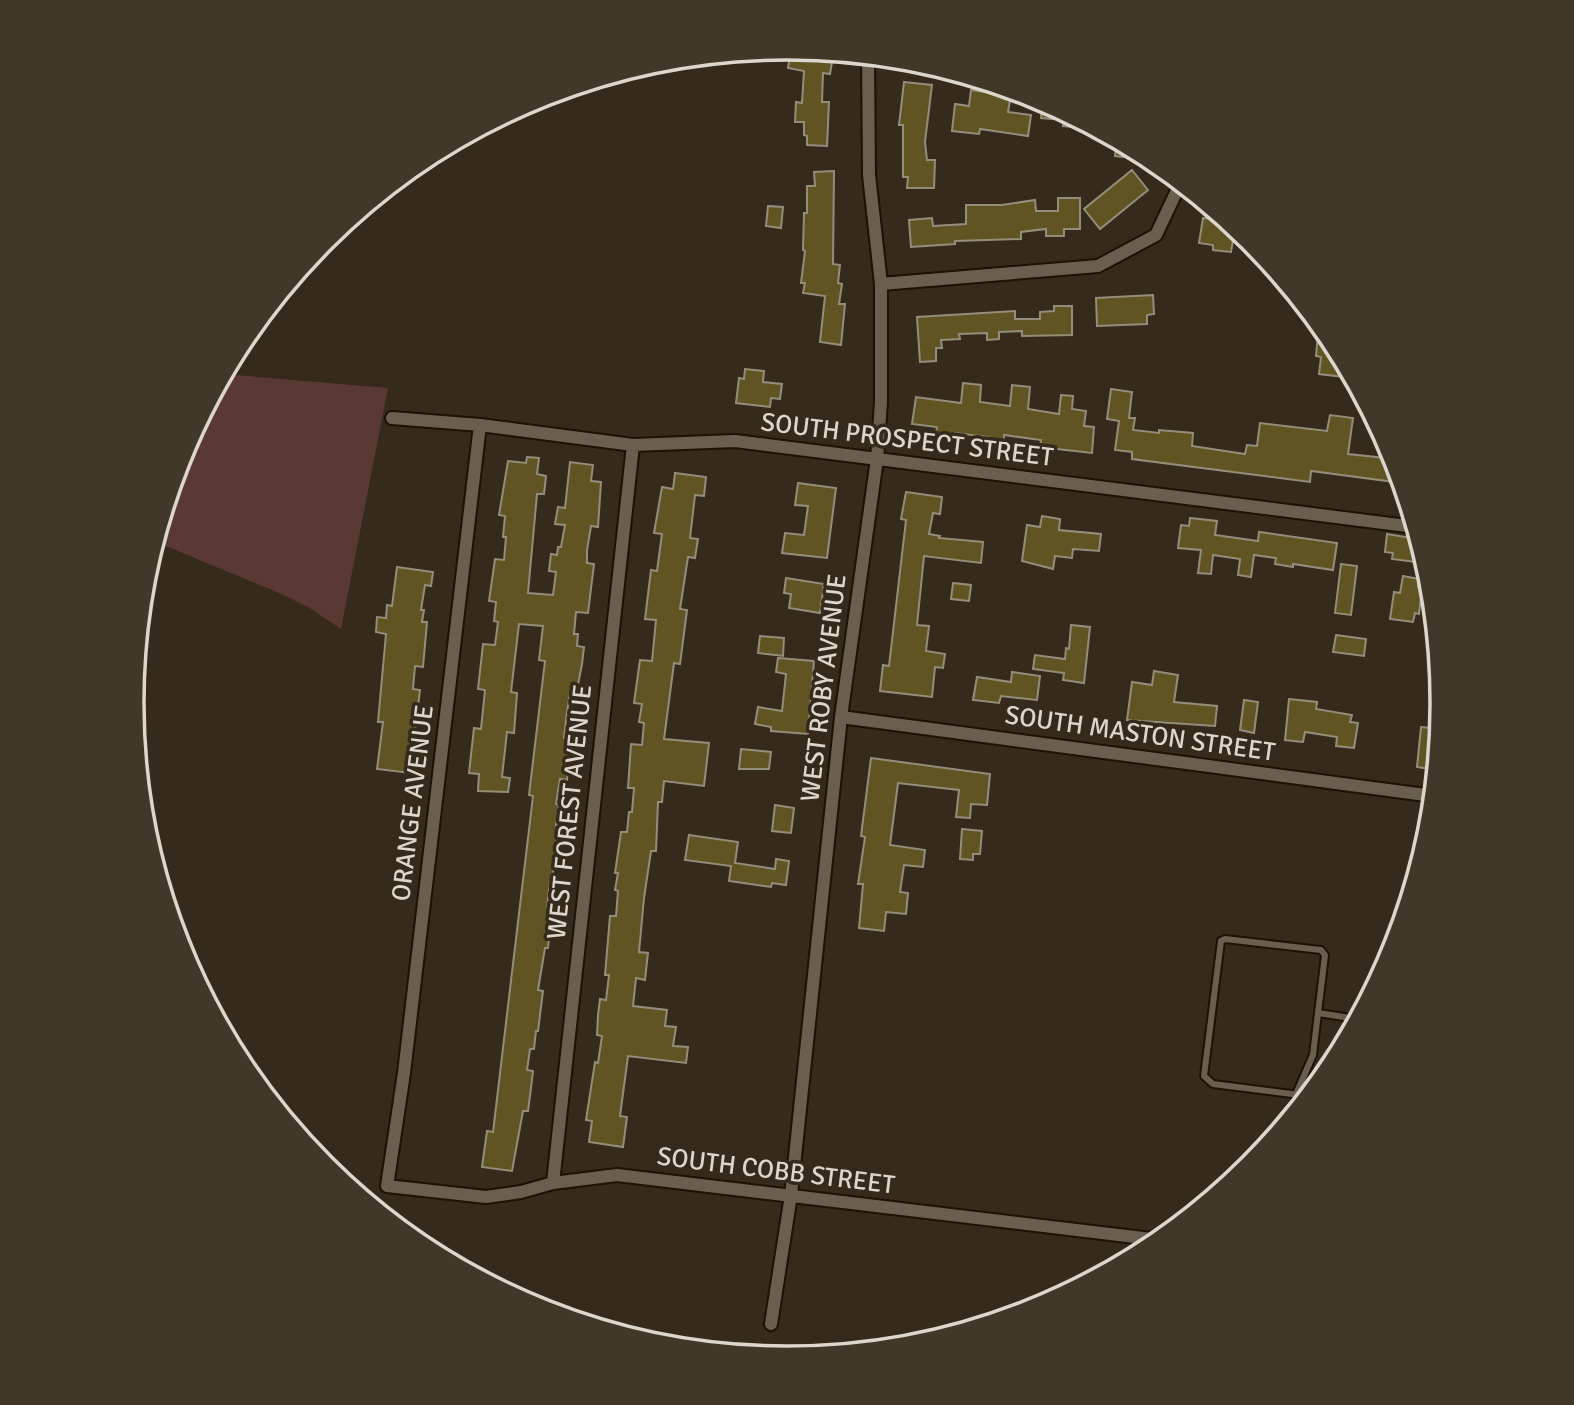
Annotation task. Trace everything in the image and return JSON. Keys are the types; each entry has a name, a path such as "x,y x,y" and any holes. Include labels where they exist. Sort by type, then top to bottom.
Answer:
{"street":[{"name":"WEST ROBY AVENUE","path":"771,1324 791,1195 841,717 877,459 881,402 881,284 869,175 868,65"},
{"path":"881,284 1098,266 1156,235 1177,191"},
{"name":"SOUTH PROSPECT STREET","path":"392,418 480,425 633,445 735,442 1405,526"},
{"name":"ORANGE AVENUE","path":"387,1186 404,1073 480,425"},
{"name":"WEST FOREST AVENUE","path":"553,1183 633,445"},
{"name":"SOUTH MASTON STREET","path":"841,717 1423,795"},
{"name":"SOUTH COBB STREET","path":"387,1186 486,1197 521,1192 553,1183 617,1175 1143,1238"}],"lane":[{"path":"1225,939 1321,950 1325,955 1318,1013 1313,1055 1296,1094 1213,1084 1204,1076 1220,941 1225,939"},
{"path":"1318,1013 1347,1018"}],"shaded area":[{"path":"234,375 388,388 341,629 308,607 164,545 178,496 210,418"}],"building":[{"path":"789,60 832,61 830,74 823,73 822,102 829,102 827,146 807,145 804,122 795,122 796,102 802,103 804,71 788,68"},
{"path":"904,82 932,85 925,142 927,160 935,160 934,188 907,188 908,177 903,177 903,125 899,125"},
{"path":"971,90 1010,100 1008,112 1031,115 1028,136 980,129 979,134 952,131 955,104 969,106"},
{"path":"1042,112 1057,119 1041,118"},
{"path":"1116,150 1127,157 1115,156"},
{"path":"1132,170 1148,190 1100,229 1084,209"},
{"path":"834,171 833,264 840,265 838,283 842,284 839,304 845,304 841,345 820,342 825,296 803,293 805,283 801,283 807,186 815,186 814,172"},
{"path":"1058,198 1080,198 1080,229 1064,229 1064,236 1046,236 1046,229 1021,232 1021,239 955,241 955,244 911,247 909,220 932,218 933,226 966,224 966,205 1002,205 1035,200 1036,211 1058,211"},
{"path":"768,206 783,207 781,228 766,226"},
{"path":"1203,218 1211,219 1234,240 1231,252 1213,250 1213,245 1199,243"},
{"path":"1153,295 1154,314 1147,315 1147,324 1097,326 1096,298"},
{"path":"1054,306 1072,306 1072,335 1022,336 1022,331 999,332 999,339 987,340 987,333 959,334 960,339 941,340 942,348 936,348 936,361 920,362 917,317 1015,311 1015,319 1040,319 1040,312 1054,311"},
{"path":"1317,339 1341,377 1319,374 1321,357 1316,356"},
{"path":"745,369 764,371 763,382 782,384 780,399 771,398 770,407 736,403 739,378 744,379"},
{"path":"963,383 981,385 980,402 1010,406 1012,385 1030,387 1028,409 1059,414 1061,395 1073,396 1072,409 1086,411 1084,426 1094,427 1092,453 1040,447 1041,440 1004,435 1004,443 988,441 989,437 955,433 954,437 936,434 937,427 912,424 916,397 961,403"},
{"path":"1111,389 1132,392 1129,418 1135,418 1133,430 1193,433 1192,446 1245,454 1247,445 1257,446 1260,423 1327,431 1330,415 1353,418 1348,454 1382,458 1391,481 1311,471 1310,482 1132,459 1132,452 1115,450 1119,421 1107,419"},
{"path":"527,457 539,458 537,474 546,476 544,494 537,494 528,593 553,595 556,572 549,571 551,554 557,555 558,547 561,547 565,525 555,524 558,507 565,508 570,462 593,465 591,481 601,482 598,527 591,526 587,550 587,563 594,564 588,613 576,612 574,634 578,634 577,646 584,647 576,695 570,694 567,712 564,738 571,739 567,780 560,779 556,804 559,805 556,825 562,825 557,865 554,865 550,881 547,907 552,908 548,948 545,948 538,990 543,991 538,1031 534,1049 530,1049 527,1070 533,1071 531,1088 528,1111 523,1111 512,1171 482,1167 487,1131 493,1132 533,796 529,795 545,661 539,660 543,626 519,624 511,692 517,693 514,733 507,732 502,777 510,778 508,792 478,791 479,774 469,773 474,728 481,729 485,690 478,689 483,644 495,645 498,622 494,621 496,602 489,601 495,559 504,560 505,516 499,515 508,461 526,463"},
{"path":"675,473 706,477 704,496 695,495 690,538 698,539 695,558 688,557 680,609 687,610 680,664 674,663 664,739 709,743 704,786 664,781 662,802 658,802 656,851 651,851 644,898 639,952 648,953 645,980 636,978 633,1006 667,1010 665,1026 676,1027 673,1046 688,1047 686,1063 628,1056 620,1116 627,1117 623,1147 589,1142 592,1121 586,1120 602,1036 597,1035 598,1015 600,999 606,1000 609,975 605,975 610,916 616,916 618,891 615,890 618,873 615,873 621,832 627,832 629,812 632,812 634,788 628,788 631,744 642,745 644,723 639,722 642,704 634,703 640,660 652,661 656,620 645,619 651,570 657,571 662,534 654,533 662,487 673,489"},
{"path":"798,483 836,488 827,558 782,553 785,533 804,535 808,506 795,505"},
{"path":"906,492 942,497 940,514 933,513 929,534 940,536 939,538 983,542 981,563 924,556 917,625 929,626 926,651 945,654 943,668 935,667 932,697 880,691 883,665 889,666 906,520 901,519"},
{"path":"1042,516 1060,519 1059,530 1101,534 1099,551 1073,549 1072,558 1055,556 1053,569 1022,561 1027,525 1040,527"},
{"path":"1190,518 1217,521 1215,535 1258,541 1259,532 1337,543 1333,570 1275,564 1276,558 1254,555 1251,577 1238,575 1240,559 1213,555 1211,574 1198,573 1201,550 1178,548 1181,525 1189,526"},
{"path":"1387,534 1408,537 1414,562 1392,559 1393,553 1385,552"},
{"path":"1341,564 1357,566 1351,615 1335,613"},
{"path":"397,567 433,572 431,586 425,585 421,610 424,610 422,622 427,622 423,667 415,666 413,689 420,690 410,773 377,769 383,722 378,722 386,634 376,632 377,617 386,618 387,605 392,606"},
{"path":"1403,576 1418,579 1421,597 1419,614 1415,613 1413,622 1390,619 1394,592 1400,593"},
{"path":"786,578 824,584 820,613 789,608 791,594 784,593"},
{"path":"953,583 971,585 969,601 951,599"},
{"path":"1071,625 1090,627 1084,683 1063,680 1064,673 1033,669 1035,655 1065,659 1066,648 1069,649"},
{"path":"1336,635 1366,639 1364,656 1333,652"},
{"path":"760,636 784,638 783,656 758,653"},
{"path":"778,658 814,661 808,734 771,731 771,727 755,724 758,707 782,711 786,674 776,672"},
{"path":"1154,671 1178,675 1174,702 1217,706 1215,726 1127,720 1132,682 1152,685"},
{"path":"1012,672 1040,676 1037,700 1001,696 999,703 973,700 977,677 1011,682"},
{"path":"1289,699 1317,702 1316,709 1352,715 1350,722 1358,723 1354,748 1336,746 1337,737 1305,732 1303,742 1285,740"},
{"path":"1244,700 1258,702 1254,733 1240,730"},
{"path":"1421,727 1429,728 1426,768 1417,767"},
{"path":"741,749 771,752 769,769 739,769"},
{"path":"871,758 990,774 987,805 971,804 970,818 956,817 959,790 898,783 890,845 925,850 923,867 904,865 900,892 908,893 906,914 886,912 884,931 859,928 863,884 858,884 865,837 861,836"},
{"path":"775,805 794,808 791,833 772,831"},
{"path":"962,829 982,831 980,854 973,854 973,860 960,859"},
{"path":"689,835 738,842 735,863 775,869 776,859 789,861 786,885 772,883 771,887 729,881 731,866 685,860"}]}
